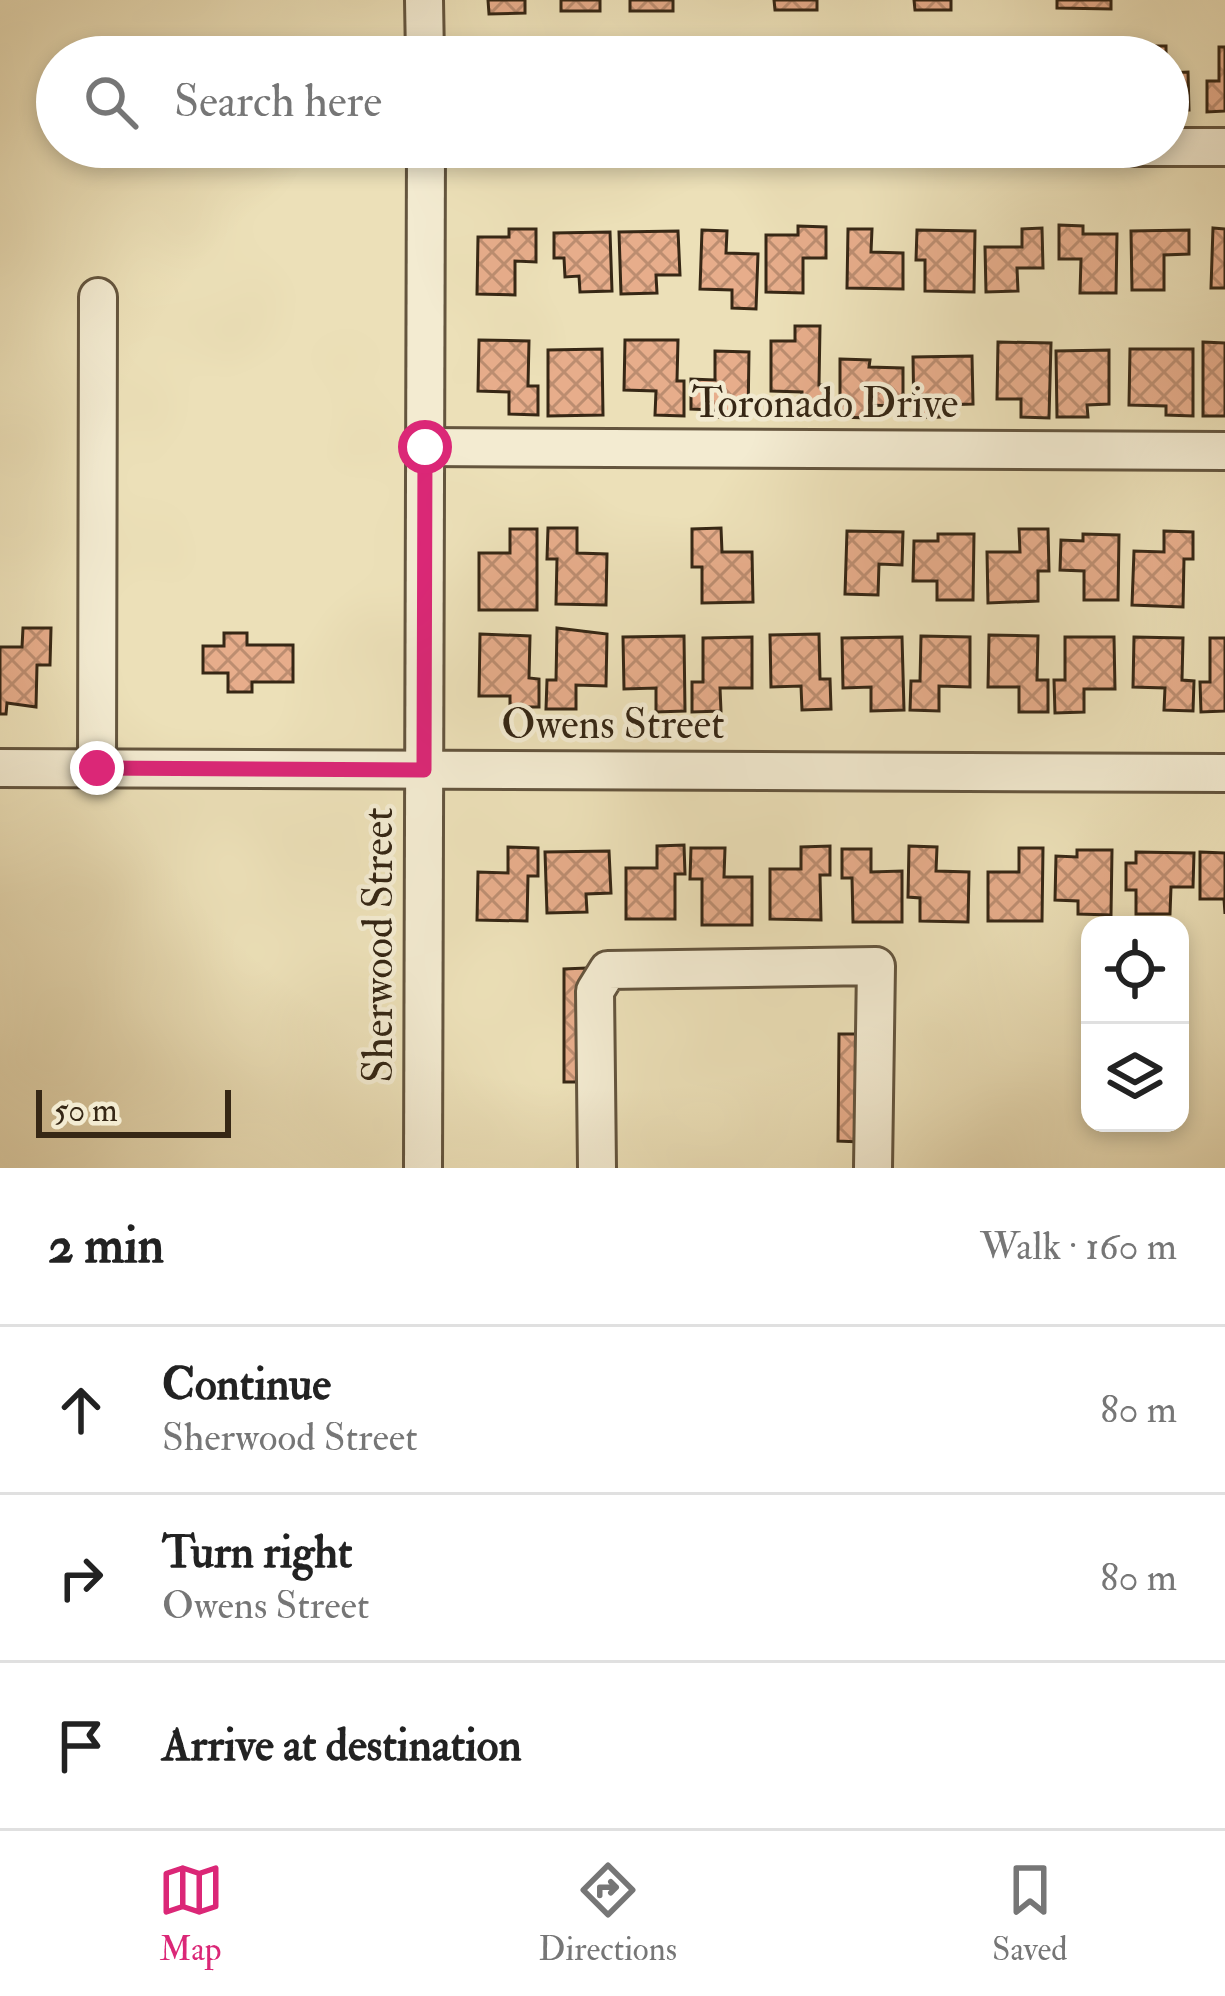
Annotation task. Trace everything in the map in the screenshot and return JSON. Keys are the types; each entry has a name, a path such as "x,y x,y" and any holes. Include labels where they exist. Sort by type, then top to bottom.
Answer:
{"street":[{"path":"424,0 424,36"},
{"path":"1189,147 1225,147"},
{"name":"Sherwood Street","path":"423,1168 426,168"},
{"path":"97,768 98,297"},
{"name":"Toronado Drive","path":"425,447 1225,451"},
{"name":"Owens Street","path":"0,767 1225,773"},
{"path":"597,1168 595,991 608,970 875,966 873,1168"}],"building":[{"path":"488,0 525,0 525,13 489,14"},
{"path":"561,0 600,0 600,11 561,11"},
{"path":"630,0 673,0 673,11 630,11"},
{"path":"774,0 817,0 817,10 775,10"},
{"path":"914,0 951,0 951,10 915,10"},
{"path":"1057,0 1111,0 1111,9 1057,8"},
{"path":"1219,47 1225,47 1225,111 1207,112 1207,81 1219,81"},
{"path":"1059,225 1083,226 1083,234 1117,234 1116,293 1080,293 1081,259 1059,259"},
{"path":"798,226 826,227 826,258 803,258 803,293 766,292 766,235 798,235"},
{"path":"1042,228 1043,268 1017,268 1018,291 986,292 985,247 1022,247 1022,229"},
{"path":"1213,228 1225,229 1225,288 1211,288"},
{"path":"509,229 536,229 536,262 515,261 515,295 477,294 478,237 509,237"},
{"path":"848,229 872,229 871,252 903,253 903,289 847,288"},
{"path":"702,230 727,231 726,253 758,254 756,309 732,308 732,290 700,289"},
{"path":"917,230 975,231 974,292 925,291 925,260 916,260"},
{"path":"1189,230 1189,254 1164,255 1164,290 1132,290 1131,231"},
{"path":"678,231 680,275 656,275 657,293 621,294 619,232"},
{"path":"610,232 612,291 580,292 579,276 565,277 564,258 554,258 554,233"},
{"path":"795,326 820,326 819,385 831,385 830,415 802,415 802,392 771,391 771,341 795,341"},
{"path":"479,340 529,341 528,386 538,386 538,415 509,414 509,392 478,391"},
{"path":"625,340 678,340 677,381 684,381 684,416 655,415 656,391 624,390"},
{"path":"998,342 1051,343 1049,418 1021,417 1021,399 997,399"},
{"path":"1203,342 1225,343 1225,416 1203,416"},
{"path":"602,349 603,415 548,416 548,350"},
{"path":"1130,349 1193,349 1193,416 1166,415 1166,406 1129,405"},
{"path":"1109,350 1109,404 1087,405 1088,417 1057,417 1056,351"},
{"path":"715,351 749,352 748,418 715,417 715,410 691,409 691,379 715,380"},
{"path":"972,356 973,404 940,405 940,417 914,418 913,357"},
{"path":"840,359 870,360 869,367 903,368 903,406 867,405 867,418 840,417"},
{"path":"548,528 577,528 577,553 607,554 606,605 556,604 557,559 547,559"},
{"path":"721,528 722,552 752,552 753,602 702,603 702,567 692,567 692,529"},
{"path":"510,529 537,529 537,610 479,610 479,553 510,553"},
{"path":"1019,529 1048,529 1049,571 1038,571 1038,601 988,603 987,552 1020,552"},
{"path":"847,531 903,532 902,565 879,564 878,595 845,594"},
{"path":"1164,531 1193,532 1193,559 1184,559 1183,607 1132,605 1134,551 1164,552"},
{"path":"938,534 974,534 973,600 937,600 937,581 913,581 914,541 938,541"},
{"path":"1083,534 1119,535 1118,600 1084,600 1084,571 1060,570 1061,540 1083,541"},
{"path":"23,628 51,628 50,665 37,665 36,707 7,703 6,714 0,714 0,647 22,647"},
{"path":"557,628 607,634 606,686 576,685 576,709 546,709 547,680 556,680"},
{"path":"224,633 247,633 247,645 293,645 293,682 252,682 252,692 228,692 228,673 203,673 203,646 224,646"},
{"path":"480,634 530,636 529,678 539,679 539,707 510,707 510,696 479,696"},
{"path":"819,634 820,679 830,679 831,709 802,710 801,686 771,687 770,635"},
{"path":"989,635 1038,636 1037,680 1048,680 1048,712 1019,712 1019,687 988,687"},
{"path":"684,636 685,711 656,712 656,688 624,689 623,637"},
{"path":"921,636 970,637 970,687 939,686 939,711 910,710 911,681 920,681"},
{"path":"752,637 752,688 720,688 721,711 692,712 692,682 703,682 703,638"},
{"path":"902,637 904,710 871,711 871,687 843,688 842,638"},
{"path":"1065,637 1114,637 1115,689 1084,689 1084,712 1055,713 1054,680 1065,680"},
{"path":"1134,637 1183,638 1182,680 1194,681 1193,711 1164,710 1165,688 1133,687"},
{"path":"1210,638 1225,638 1225,711 1201,712 1200,682 1210,682"},
{"path":"684,845 685,874 675,874 675,919 626,919 626,868 657,868 657,846"},
{"path":"830,846 830,875 820,875 821,920 770,919 770,869 801,869 801,847"},
{"path":"909,846 937,847 936,871 969,872 968,922 920,921 920,898 908,897"},
{"path":"508,847 538,848 538,876 528,876 527,921 477,920 478,872 508,873"},
{"path":"691,848 725,848 724,877 752,877 752,925 702,925 702,879 690,879"},
{"path":"1019,848 1043,848 1042,921 988,921 988,872 1019,872"},
{"path":"842,849 871,849 871,872 902,871 902,922 853,922 852,878 842,878"},
{"path":"1077,850 1112,850 1111,915 1078,914 1078,901 1055,900 1056,856 1077,857"},
{"path":"609,851 611,893 586,894 587,912 547,913 545,852"},
{"path":"1136,852 1194,853 1193,887 1171,887 1170,914 1136,914 1136,890 1126,890 1126,863 1136,863"},
{"path":"1200,852 1225,853 1225,914 1224,899 1200,899"},
{"path":"586,968 586,1082 564,1082 564,969"},
{"path":"839,1034 861,1034 860,1142 838,1141"}],"route":[{"path":"97,768 424,770 425,447"}]}
